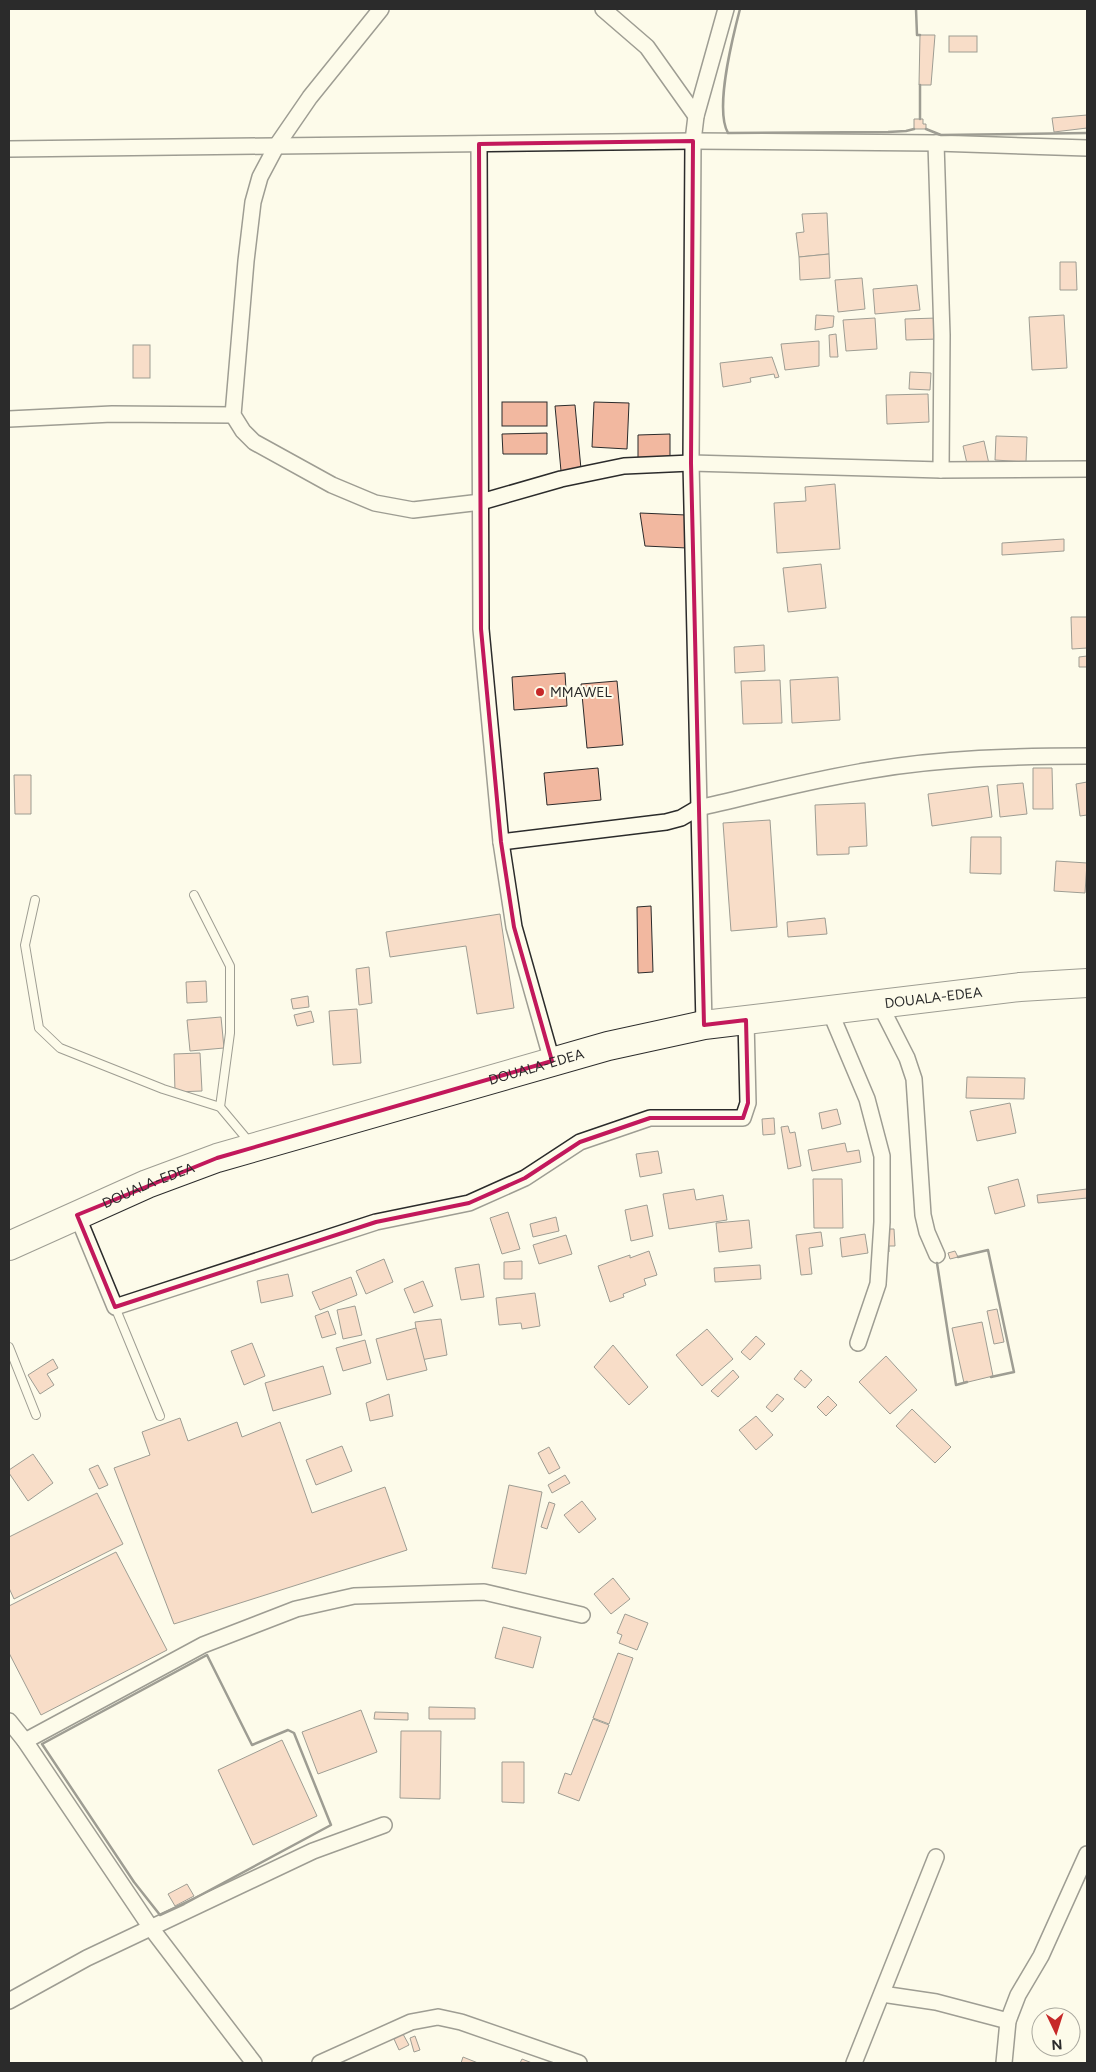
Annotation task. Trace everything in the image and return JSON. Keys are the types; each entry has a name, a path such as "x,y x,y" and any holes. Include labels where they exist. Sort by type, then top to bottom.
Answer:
{"highway":[{"name":"DOUALA-EDEA","path":"9,1246 147,1184 217,1158 552,1061 704,1025 1020,986 1087,983"}],"street":[{"path":"381,9 315,90 277,145 260,177 253,202 246,261 233,415 254,442 332,486 375,503 413,510 481,502 561,479 624,466 691,463 941,470 1087,469"},
{"path":"603,9 647,47 696,116"},
{"path":"704,1025 691,463 693,142 696,116 726,9"},
{"path":"9,149 693,142 936,143 1087,148"},
{"path":"936,143 942,336 941,470"},
{"path":"479,144 482,629 501,842 514,927 552,1061"},
{"path":"9,419 112,414 233,415"},
{"path":"501,842 666,822 681,818 698,808 812,781 873,770 950,760 1032,756 1087,756"},
{"path":"879,1003 907,1058 914,1080 923,1214 926,1232 937,1255"},
{"path":"829,1009 867,1099 882,1156 882,1222 878,1284 858,1343"},
{"path":"77,1214 115,1307 376,1222 469,1203 525,1178 580,1142 650,1118 743,1118 748,1103 746,1020"},
{"path":"25,1741 203,1645 296,1609 354,1596 484,1592 582,1615"},
{"path":"9,1721 25,1741 151,1928 254,2063"},
{"path":"9,2001 87,1958 313,1851 384,1825"},
{"path":"1004,2063 1008,2021 1018,1995 1040,1956 1087,1854"},
{"path":"854,2063 936,1857"},
{"path":"882,1994 936,2002 1008,2021"},
{"path":"320,2063 411,2022 438,2017 461,2022 579,2063"}],"lane":[{"path":"194,895 230,966 230,1033 220,1107"},
{"path":"34,900 26,944 39,1028 60,1048 163,1088 220,1107 254,1147"},
{"path":"115,1307 160,1416"},
{"path":"9,1347 36,1415"}],"highlighted area":[{"path":"693,141 691,463 704,1025 746,1020 748,1103 743,1118 650,1118 580,1142 525,1178 469,1203 376,1222 115,1307 77,1215 217,1158 552,1061 514,927 501,842 481,629 479,144"}],"building":[{"path":"920,35 935,35 931,85 919,85"},
{"path":"949,36 977,36 977,52 949,52"},
{"path":"1087,115 1087,128 1054,132 1052,118"},
{"path":"914,119 923,119 926,129 914,129"},
{"path":"827,213 829,254 799,257 796,233 804,232 802,214"},
{"path":"829,254 830,278 800,280 799,257"},
{"path":"1060,262 1076,262 1077,290 1060,290"},
{"path":"862,278 865,309 838,312 835,280"},
{"path":"917,285 920,310 875,314 873,289"},
{"path":"816,315 834,316 833,327 815,330"},
{"path":"1064,315 1067,368 1032,370 1029,317"},
{"path":"875,318 877,349 846,351 843,320"},
{"path":"937,318 938,339 906,340 905,319"},
{"path":"836,334 838,357 830,357 829,335"},
{"path":"819,341 819,366 785,370 781,344"},
{"path":"133,345 150,345 150,378 133,378"},
{"path":"772,357 779,377 775,378 774,374 750,378 751,382 723,387 720,363"},
{"path":"910,372 931,373 930,390 909,389"},
{"path":"928,394 929,422 887,424 886,395"},
{"path":"502,402 547,402 547,426 502,426"},
{"path":"594,402 629,403 627,449 592,447"},
{"path":"575,405 581,469 561,471 555,406"},
{"path":"547,433 547,454 503,454 502,434"},
{"path":"670,434 670,460 638,461 638,435"},
{"path":"996,436 1027,437 1026,462 995,460"},
{"path":"984,441 989,464 968,468 963,446"},
{"path":"835,484 840,549 777,553 774,503 806,501 805,487"},
{"path":"640,513 686,515 687,548 645,546"},
{"path":"1064,539 1064,551 1002,555 1002,543"},
{"path":"821,564 826,608 788,612 783,568"},
{"path":"1071,617 1087,617 1087,648 1072,649"},
{"path":"764,645 765,671 735,673 734,647"},
{"path":"1087,656 1087,667 1079,667 1079,657"},
{"path":"565,673 567,706 514,710 512,677"},
{"path":"838,677 840,720 792,723 790,680"},
{"path":"780,680 782,723 743,724 741,681"},
{"path":"617,681 623,745 587,748 581,684"},
{"path":"598,768 601,800 547,805 544,773"},
{"path":"1033,768 1052,768 1053,809 1033,809"},
{"path":"14,775 31,775 31,814 15,814"},
{"path":"1087,782 1087,815 1080,816 1076,784"},
{"path":"1023,783 1027,814 1000,817 997,785"},
{"path":"988,786 992,817 932,826 928,794"},
{"path":"865,803 867,846 849,847 849,854 817,855 815,805"},
{"path":"770,820 777,927 731,931 723,823"},
{"path":"971,837 1001,837 1001,874 970,873"},
{"path":"1056,861 1087,863 1085,893 1054,891"},
{"path":"651,906 653,972 638,973 637,907"},
{"path":"500,914 514,1008 477,1014 466,946 390,957 386,932"},
{"path":"825,918 827,934 788,937 787,922"},
{"path":"369,967 372,1003 359,1005 356,969"},
{"path":"206,981 207,1002 187,1003 186,982"},
{"path":"308,996 309,1007 293,1009 291,999"},
{"path":"357,1009 361,1063 333,1065 329,1011"},
{"path":"311,1011 314,1022 297,1026 294,1015"},
{"path":"221,1017 224,1048 190,1051 187,1020"},
{"path":"200,1053 202,1091 175,1092 174,1054"},
{"path":"967,1077 1025,1078 1024,1099 966,1098"},
{"path":"1010,1103 1016,1133 977,1141 970,1111"},
{"path":"837,1109 841,1124 822,1129 819,1113"},
{"path":"774,1118 775,1134 763,1135 762,1119"},
{"path":"788,1126 790,1133 795,1132 801,1166 788,1169 781,1127"},
{"path":"845,1143 847,1152 859,1150 861,1162 812,1171 808,1150"},
{"path":"658,1151 662,1173 640,1177 636,1154"},
{"path":"813,1179 842,1179 843,1228 814,1228"},
{"path":"1018,1179 1025,1206 995,1214 988,1187"},
{"path":"694,1189 696,1200 723,1195 727,1220 669,1229 663,1194"},
{"path":"1087,1189 1087,1198 1038,1203 1037,1195"},
{"path":"647,1205 653,1236 631,1241 625,1210"},
{"path":"508,1212 520,1249 502,1254 490,1218"},
{"path":"556,1217 559,1231 533,1237 530,1224"},
{"path":"749,1220 752,1248 719,1252 716,1223"},
{"path":"884,1229 894,1229 895,1246 889,1246 889,1252 885,1252"},
{"path":"821,1232 823,1246 809,1248 812,1274 801,1275 796,1235"},
{"path":"865,1234 868,1253 842,1257 840,1238"},
{"path":"566,1235 572,1254 539,1264 533,1245"},
{"path":"649,1251 657,1275 644,1279 646,1285 623,1294 624,1297 610,1302 598,1266 630,1255 630,1258"},
{"path":"955,1251 958,1257 950,1259 948,1253"},
{"path":"384,1259 393,1282 366,1294 356,1271"},
{"path":"522,1261 522,1279 504,1279 504,1262"},
{"path":"479,1264 484,1297 461,1300 455,1268"},
{"path":"760,1265 761,1279 715,1282 714,1268"},
{"path":"288,1274 293,1296 261,1303 257,1281"},
{"path":"351,1277 357,1295 320,1310 312,1292"},
{"path":"423,1281 433,1306 414,1313 404,1289"},
{"path":"535,1293 540,1326 522,1329 521,1323 499,1325 496,1298"},
{"path":"355,1306 362,1335 343,1339 337,1310"},
{"path":"997,1309 1004,1342 994,1344 987,1311"},
{"path":"328,1311 336,1334 322,1338 315,1316"},
{"path":"441,1319 447,1355 421,1360 415,1322"},
{"path":"982,1322 993,1376 964,1383 952,1328"},
{"path":"416,1328 427,1370 387,1380 376,1339"},
{"path":"707,1329 733,1359 702,1386 676,1355"},
{"path":"756,1336 765,1344 750,1360 741,1352"},
{"path":"365,1340 371,1363 343,1371 336,1348"},
{"path":"252,1343 265,1376 244,1385 231,1351"},
{"path":"613,1345 648,1387 629,1405 594,1367"},
{"path":"886,1356 917,1390 890,1414 859,1382"},
{"path":"53,1359 58,1368 47,1374 54,1385 40,1394 28,1375"},
{"path":"323,1366 331,1394 273,1411 265,1383"},
{"path":"733,1370 739,1377 718,1397 711,1391"},
{"path":"801,1370 812,1380 805,1388 794,1379"},
{"path":"389,1394 393,1416 370,1421 366,1403"},
{"path":"777,1394 784,1399 772,1412 766,1407"},
{"path":"828,1396 837,1405 826,1416 817,1407"},
{"path":"912,1409 951,1447 935,1463 896,1426"},
{"path":"756,1416 773,1435 756,1450 739,1430"},
{"path":"180,1418 188,1441 237,1422 242,1437 280,1422 312,1513 385,1487 407,1550 174,1624 114,1468 150,1455 142,1432"},
{"path":"342,1446 352,1471 316,1485 306,1460"},
{"path":"549,1447 560,1468 549,1474 538,1453"},
{"path":"33,1454 53,1483 28,1501 9,1473 9,1470"},
{"path":"98,1465 108,1485 99,1489 89,1469"},
{"path":"565,1475 570,1483 552,1493 548,1485"},
{"path":"509,1485 542,1492 526,1574 492,1568"},
{"path":"97,1493 123,1544 14,1599 9,1588 9,1537"},
{"path":"582,1501 596,1519 579,1533 564,1515"},
{"path":"549,1502 555,1504 547,1529 541,1527"},
{"path":"116,1552 167,1650 41,1715 9,1653 9,1606"},
{"path":"613,1578 630,1599 611,1614 594,1594"},
{"path":"625,1614 648,1623 637,1650 619,1643 622,1635 617,1633"},
{"path":"503,1627 541,1637 533,1668 495,1658"},
{"path":"618,1653 633,1658 609,1724 593,1718"},
{"path":"429,1707 475,1708 475,1719 429,1719"},
{"path":"361,1710 377,1752 318,1774 302,1732"},
{"path":"375,1712 408,1713 408,1720 374,1719"},
{"path":"593,1719 609,1725 579,1801 558,1793 565,1773 571,1775"},
{"path":"401,1731 441,1731 440,1799 400,1798"},
{"path":"282,1740 317,1816 253,1845 218,1770"},
{"path":"502,1762 524,1762 524,1803 502,1802"},
{"path":"187,1884 194,1896 175,1906 168,1894"},
{"path":"403,2034 409,2045 399,2050 394,2039"},
{"path":"415,2036 420,2050 414,2052 410,2038"},
{"path":"463,2057 478,2063 461,2063"},
{"path":"522,2059 532,2063 520,2063"}],"wall":[{"path":"740,9 729,54 724,90 724,122 728,133 888,132 914,129"},
{"path":"916,9 917,35 920,35"},
{"path":"920,85 920,119"},
{"path":"926,129 941,135 1087,133"},
{"path":"958,1257 988,1250 1014,1372 991,1377"},
{"path":"937,1263 956,1385 967,1382"},
{"path":"207,1655 252,1745 288,1730 294,1733 331,1825 160,1915 134,1882 42,1744 207,1655"}],"place":[{"name":"MMAWEL","path":"540,692"}]}
